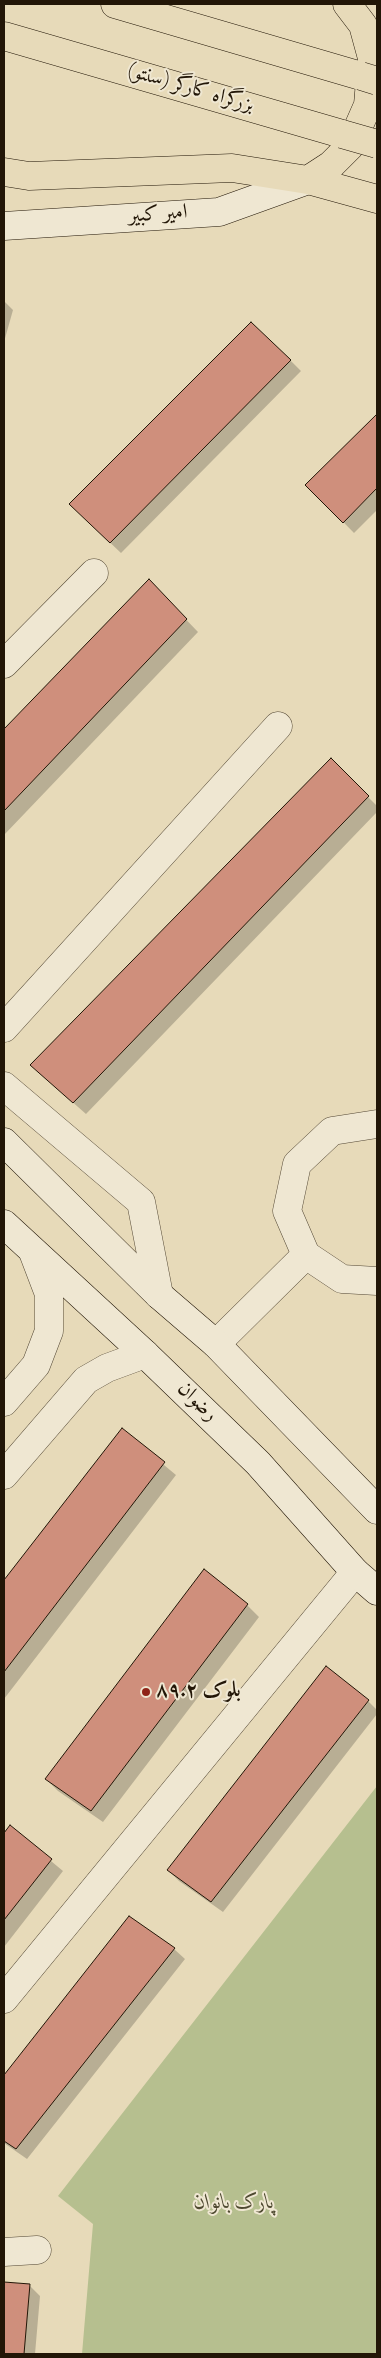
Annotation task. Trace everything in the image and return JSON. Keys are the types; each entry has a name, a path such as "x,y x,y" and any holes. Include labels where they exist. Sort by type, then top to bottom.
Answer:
{"highway":[{"path":"115,4 377,81"},
{"path":"308,180 331,165 350,146 368,105 372,58 363,25 347,4"},
{"path":"351,4 377,11"},
{"name":"بزرگراه کارگر (سنتو)","path":"4,36 377,144"},
{"path":"4,152 16,174 232,168 308,180 377,199"}],"street":[{"name":"امیر کبیر","path":"4,226 219,212 308,180"},
{"path":"4,664 94,574"},
{"path":"4,1028 278,726"},
{"path":"4,1086 141,1202 160,1295"},
{"path":"377,1124 332,1131 297,1164 287,1211 306,1255 342,1279 377,1281"},
{"path":"4,1142 160,1295 216,1344 377,1510"},
{"name":"رضوان","path":"4,1224 145,1354 258,1463 355,1572 377,1591"},
{"path":"4,1402 36,1365 49,1331 49,1294 33,1252"},
{"path":"216,1344 306,1255"},
{"path":"4,1475 86,1380 107,1368 145,1354"},
{"path":"4,1999 355,1572"},
{"path":"4,2252 37,2250"}],"green space":[{"name":"پارک بانوان","path":"377,1786 377,2354 82,2354 93,2224 58,2196"}],"building":[{"path":"251,322 291,360 110,543 69,504"},
{"path":"377,414 377,488 343,523 305,485"},
{"path":"149,579 187,619 4,811 4,729"},
{"path":"331,758 369,796 73,1103 30,1065"},
{"path":"122,1428 165,1462 4,1672 4,1580"},
{"name":"بلوک ۸۹.۲","path":"204,1569 248,1604 91,1811 45,1779"},
{"path":"326,1666 369,1700 211,1902 167,1870"},
{"path":"10,1825 52,1859 4,1920 4,1833"},
{"path":"129,1916 175,1948 16,2149 4,2141 4,2075"},
{"path":"4,2282 30,2284 24,2354 4,2354"}],"place":[{"name":"بلوک ۸۹.۲","path":"146,1692"}]}
